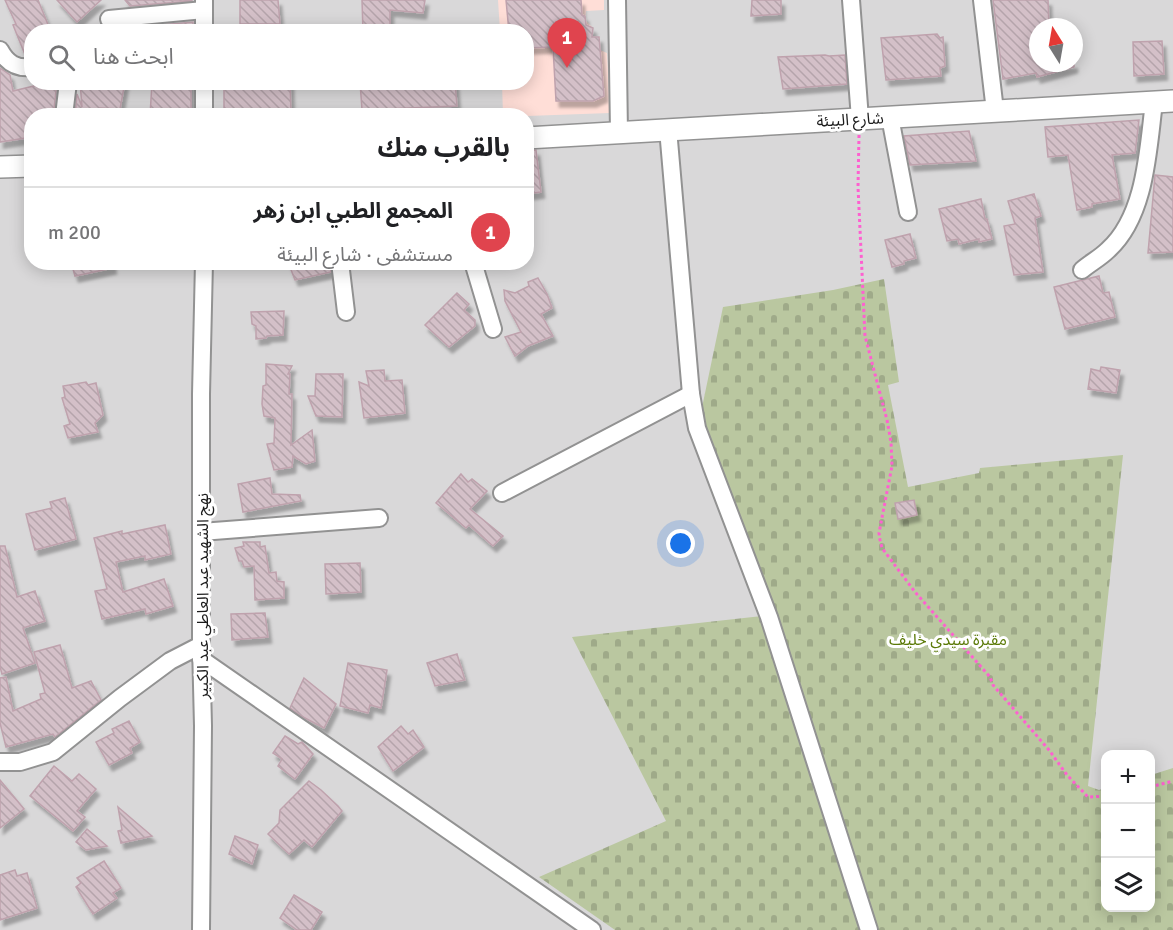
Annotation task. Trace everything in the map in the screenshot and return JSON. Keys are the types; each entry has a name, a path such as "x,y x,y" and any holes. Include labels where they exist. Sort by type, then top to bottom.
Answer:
{"street":[{"path":"617,0 619,132"},
{"path":"851,0 860,119"},
{"path":"982,0 995,111"},
{"path":"110,19 204,5 204,24"},
{"path":"0,50 15,66 24,68"},
{"path":"65,108 67,90"},
{"path":"204,90 204,108"},
{"path":"1082,270 1109,250 1126,229 1143,185 1164,101"},
{"name":"شارع البيئة","path":"534,137 1164,101"},
{"path":"890,117 908,213"},
{"path":"668,129 691,394 697,428 769,617 869,930"},
{"path":"0,167 24,166"},
{"name":"نهج الشهيد عبد العاطي عبد الكبير","path":"201,930 203,726 201,394 204,270"},
{"path":"341,270 346,312"},
{"path":"475,270 493,329"},
{"path":"502,493 691,394"},
{"path":"201,532 379,518"},
{"path":"0,762 20,762 53,752 120,698 170,662 201,652 592,930"}],"path":[{"path":"860,119 858,187 865,336 889,431 892,466 879,533 882,548 915,592 990,677 993,685 1049,750 1067,775 1088,797 1101,796"},
{"path":"1155,786 1173,781"}],"shaded area":[{"path":"0,0 1173,0 1173,930 0,930"},
{"path":"498,0 604,0 604,10 586,11 585,20 593,28 592,37 600,37 600,50 607,53 610,113 534,116 534,108 503,108 502,90 534,90 534,24 500,24"}],"green space":[{"name":"مقبرة سيدي خليف","path":"884,279 899,382 888,385 908,487 979,473 980,468 1123,455 1088,786 1101,789 1101,912 1155,912 1155,774 1173,768 1173,930 877,930 798,678 700,417 723,307 833,290"},
{"path":"762,616 863,930 615,930 539,877 666,821 572,637"}],"building":[{"path":"5,0 38,0 48,24 24,24 24,52 13,25 16,24"},
{"path":"57,0 101,0 77,22"},
{"path":"125,0 192,0 192,1 130,6"},
{"path":"240,0 278,0 280,24 240,24"},
{"path":"362,0 425,0 423,13 390,10 390,24 363,24"},
{"path":"506,0 581,0 582,15 585,16 586,25 593,28 592,37 599,37 604,96 593,101 556,101 553,47 534,48 534,24 508,24"},
{"path":"752,0 781,0 781,14 751,16"},
{"path":"993,0 1048,0 1049,18 1029,18 1029,72 1056,72 1037,77 1036,73 1003,79"},
{"path":"193,22 193,24 170,24"},
{"path":"937,34 940,38 943,37 945,66 940,68 941,76 886,80 881,38"},
{"path":"1162,41 1164,74 1134,76 1133,42"},
{"path":"845,55 847,84 783,89 778,57"},
{"path":"0,68 10,75 13,91 24,88 56,90 54,108 24,108 24,138 0,142"},
{"path":"81,90 124,90 120,108 76,108 77,94 82,107"},
{"path":"152,90 191,90 191,108 150,108"},
{"path":"224,90 290,90 291,108 224,108"},
{"path":"361,90 456,90 457,106 362,108"},
{"path":"1139,120 1135,153 1112,155 1120,199 1092,204 1092,207 1077,210 1068,155 1048,157 1045,127"},
{"path":"969,131 976,161 910,165 904,136"},
{"path":"534,150 536,150 541,192 534,193"},
{"path":"1155,175 1173,177 1173,252 1148,253"},
{"path":"1034,194 1041,216 1035,218 1043,272 1014,275 1004,226 1015,224 1008,201"},
{"path":"981,199 992,239 979,242 979,239 959,244 958,239 947,241 939,209"},
{"path":"910,234 916,258 892,267 885,240"},
{"path":"73,270 104,270 75,276"},
{"path":"291,270 331,270 331,272 295,280"},
{"path":"1099,276 1103,293 1109,292 1115,317 1065,329 1054,287"},
{"path":"538,278 552,308 541,314 553,336 528,346 515,356 505,337 521,332 505,301 504,290 515,293 529,286 528,282"},
{"path":"457,293 469,304 464,310 475,320 475,326 449,347 425,325"},
{"path":"284,311 283,335 256,339 256,326 252,324 251,312"},
{"path":"266,364 292,366 288,374 290,374 289,394 292,394 291,445 312,430 315,461 306,464 293,456 292,467 274,470 267,444 274,443 275,418 264,416 262,404 263,386 266,385"},
{"path":"1101,367 1120,370 1116,393 1088,389 1091,369 1100,371"},
{"path":"384,370 385,381 402,380 405,413 364,418 359,382 369,386 366,371"},
{"path":"316,374 343,374 342,417 316,416 308,396 315,396"},
{"path":"86,382 88,385 96,383 103,415 95,423 98,432 68,438 64,426 70,424 62,398 65,397 63,386"},
{"path":"461,474 468,482 472,479 487,491 470,509 503,536 493,546 469,525 466,528 436,503"},
{"path":"270,478 272,494 300,495 301,501 243,512 238,484"},
{"path":"65,498 76,539 35,550 26,514 52,508 50,502"},
{"path":"914,500 917,515 898,519 895,503"},
{"path":"165,525 171,554 145,560 145,556 116,562 123,592 164,579 173,606 146,614 145,609 102,619 95,591 107,589 94,538 122,531 122,534"},
{"path":"243,542 260,542 260,547 265,546 269,573 276,572 277,581 284,582 284,598 255,600 254,566 244,567 242,561 239,561 235,548 244,546"},
{"path":"0,546 5,546 17,597 35,591 45,621 23,628 35,663 2,674 0,667"},
{"path":"360,563 361,592 326,594 325,564"},
{"path":"265,613 268,637 232,640 231,614"},
{"path":"60,645 72,688 91,681 101,700 55,737 53,734 6,747 0,723 0,678 6,677 13,711 41,699 40,694 45,693 34,652"},
{"path":"457,654 465,680 435,686 427,663"},
{"path":"348,663 387,670 381,708 370,705 368,713 340,706"},
{"path":"304,678 336,704 324,728 290,708"},
{"path":"129,721 140,742 130,748 132,753 109,765 96,742 114,733 112,729"},
{"path":"401,726 408,734 413,730 424,747 393,771 378,747"},
{"path":"285,736 298,744 302,742 313,754 295,779 278,766 282,759 273,753"},
{"path":"54,766 72,781 79,774 96,789 77,811 85,817 73,831 30,796"},
{"path":"0,780 24,809 0,828"},
{"path":"309,781 342,811 312,847 304,840 289,854 268,834 279,823 280,810"},
{"path":"118,807 152,836 121,843 118,831 122,830"},
{"path":"87,829 107,846 86,850 76,842"},
{"path":"235,836 258,845 252,864 229,854"},
{"path":"104,861 121,888 113,893 117,898 93,914 76,887 81,883 77,878"},
{"path":"15,870 17,876 27,873 37,908 0,920 0,875"},
{"path":"294,895 322,912 311,930 297,930 280,918"}],"place":[{"name":"المجمع الطبي ابن زهر","path":"567,68"}]}
